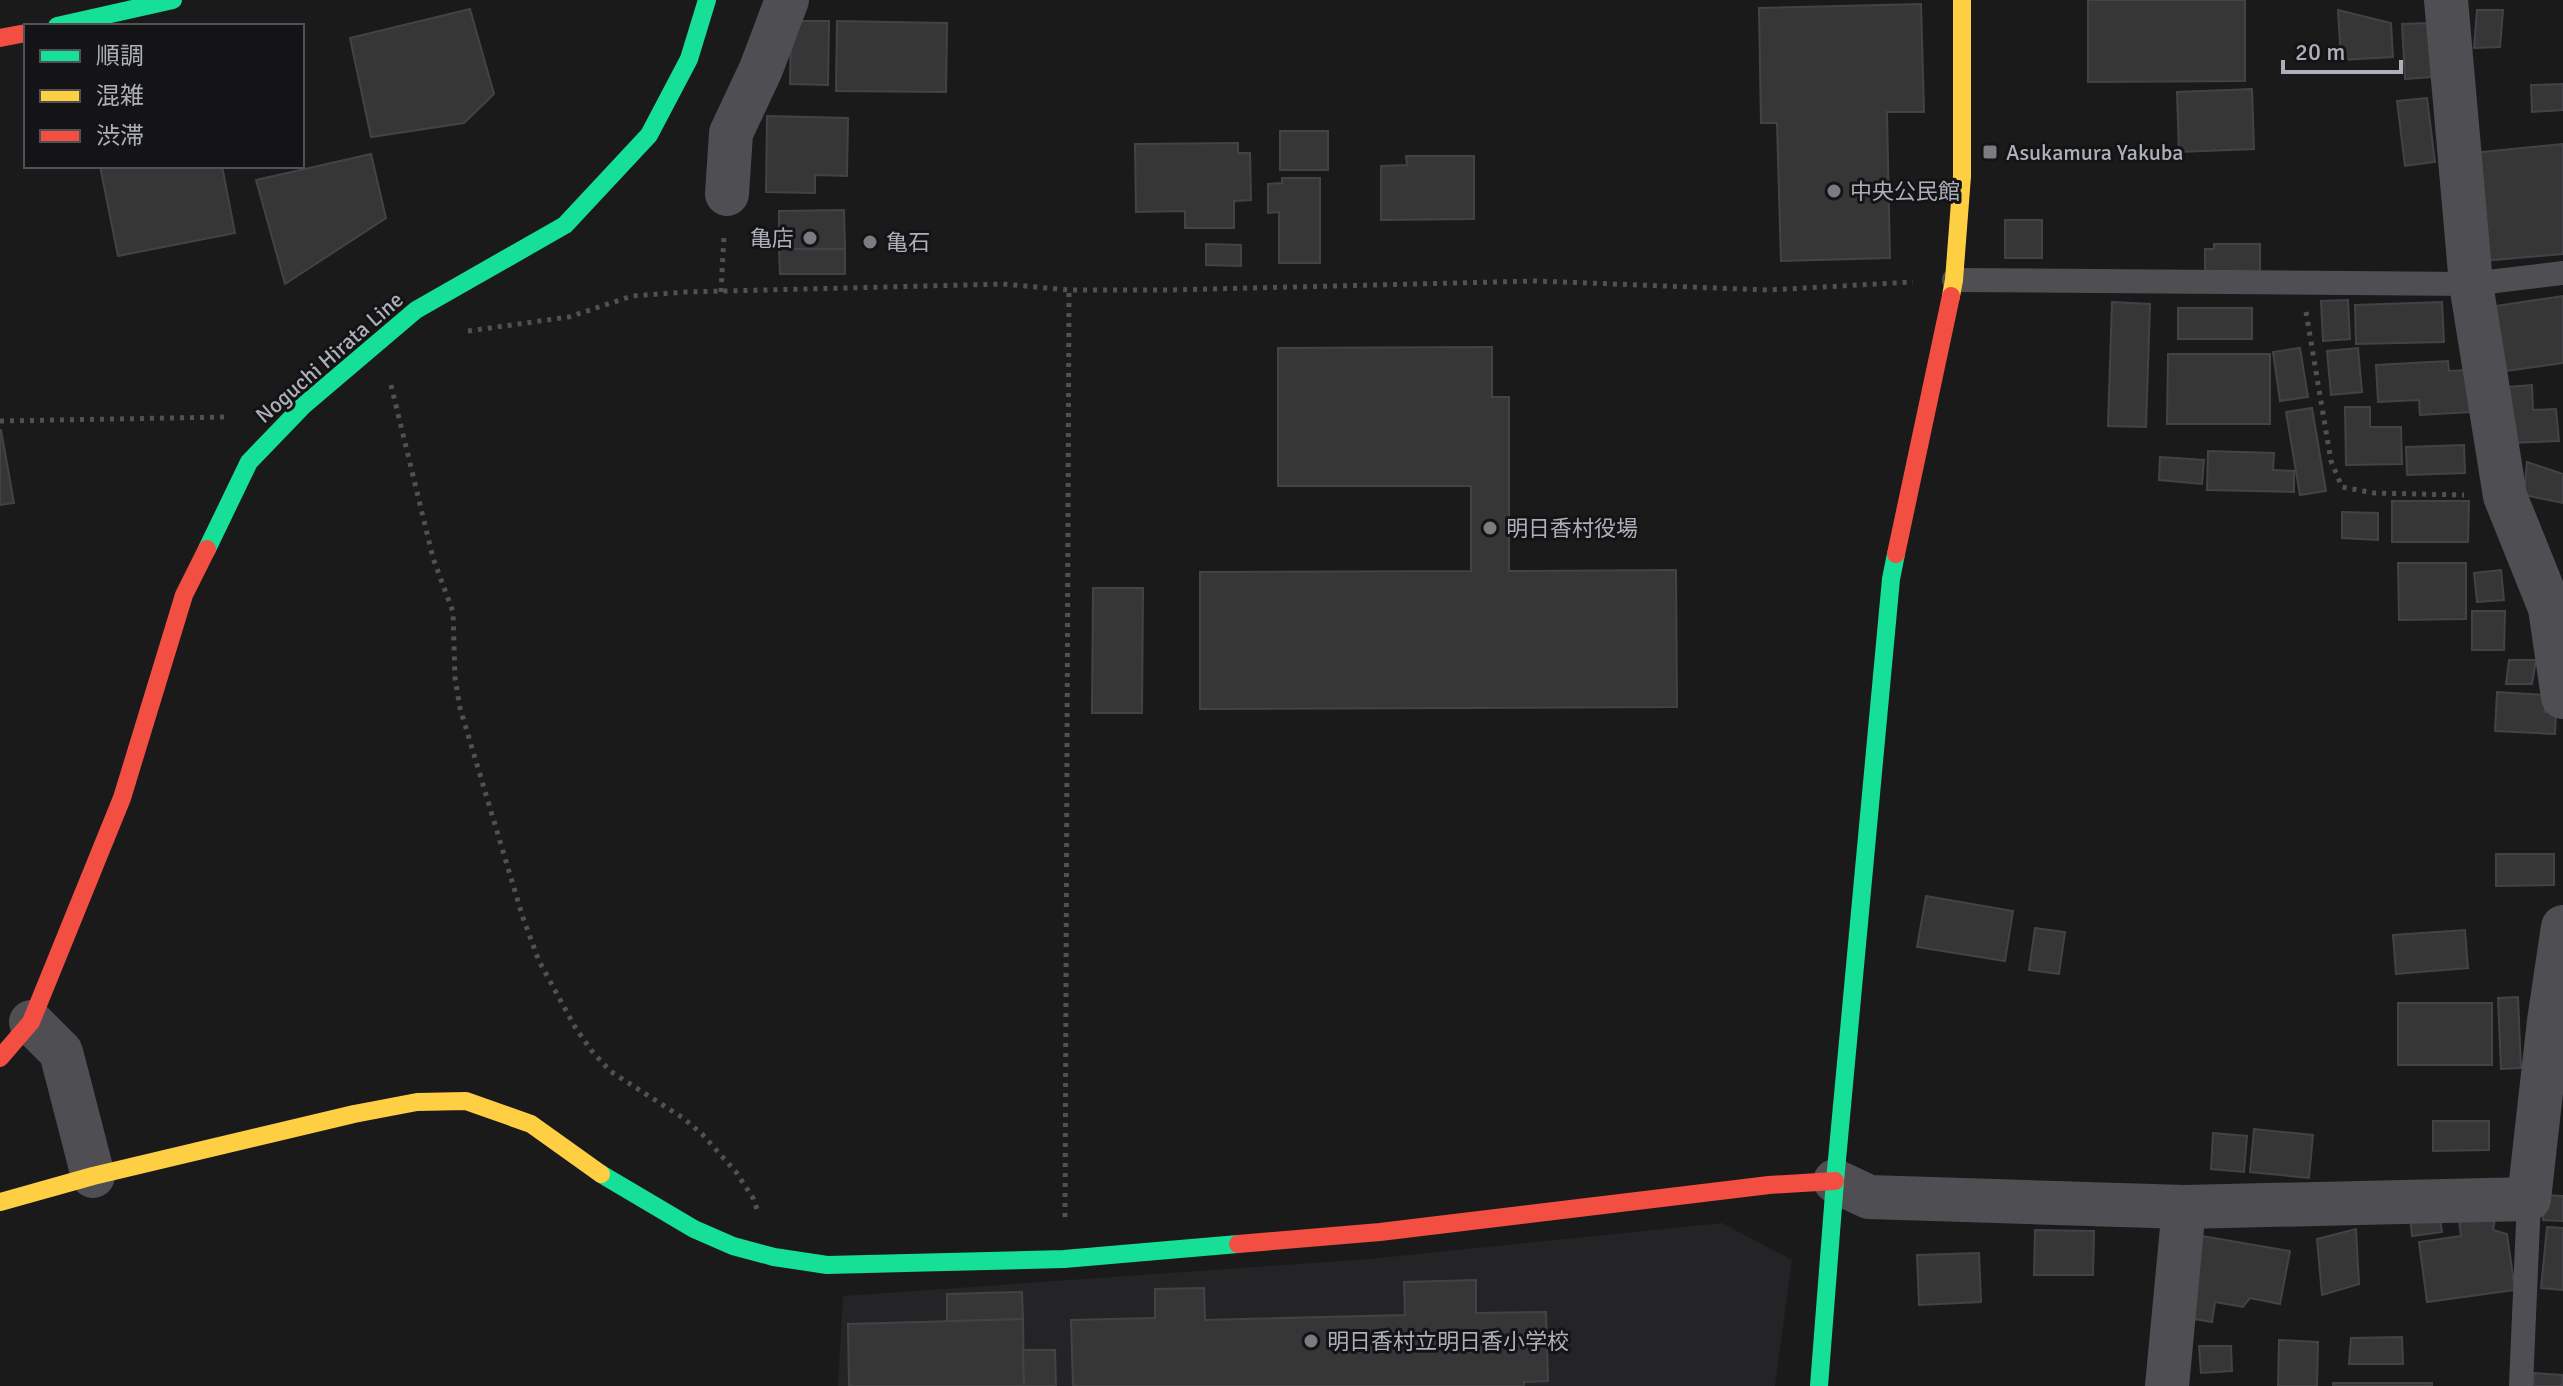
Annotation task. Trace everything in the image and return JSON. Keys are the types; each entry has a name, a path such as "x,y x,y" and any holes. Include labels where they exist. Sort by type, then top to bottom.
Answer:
{"street":[{"path":"66,24 173,0"},
{"name":"Noguchi Hirata Line","path":"0,1058 31,1022 122,798 184,595 249,462 303,406 416,310 565,225 649,135 689,59 707,0"},
{"path":"727,194 731,133 761,69 787,0"},
{"path":"1819,1386 1891,579 1954,280 1962,176 1962,0"},
{"path":"2446,0 2471,284 2505,496 2550,608 2563,697"},
{"path":"0,38 24,33"},
{"path":"0,1202 93,1176 354,1114 417,1102 466,1101 531,1124 617,1185 694,1229 733,1246 774,1257 827,1265 1064,1259 1380,1232 1769,1185 1835,1181 1869,1197 2184,1207 2529,1199 2563,927"},
{"path":"31,1022 61,1052 93,1176"},
{"path":"2167,1386 2184,1207"}],"lane":[{"path":"1954,280 2471,284 2563,273"},
{"path":"2521,1386 2529,1199"}],"path":[{"path":"721,292 727,194"},
{"path":"464,331 569,317 632,296 721,292 1003,284 1069,290 1170,290 1536,281 1768,290 1954,280"},
{"path":"2301,283 2331,461 2342,487 2374,493 2505,496"},
{"path":"1064,1259 1069,290"},
{"path":"388,373 433,558 453,612 455,678 460,708 523,918 539,961 591,1050 610,1071 683,1118 736,1172 753,1198 774,1257"},
{"path":"0,421 227,417"}],"shaded area":[{"name":"明日香村立明日香小学校","path":"1722,1223 1792,1260 1775,1386 838,1386 843,1296 1369,1259"}],"building":[{"path":"2088,0 2245,0 2245,81 2088,82"},
{"name":"中央公民館","path":"1921,4 1924,112 1887,112 1890,258 1781,261 1777,123 1761,123 1759,8"},
{"path":"470,9 494,94 464,123 371,137 350,38"},
{"path":"2338,10 2391,23 2393,57 2341,60"},
{"path":"2477,10 2503,10 2500,47 2474,48"},
{"path":"791,21 829,21 828,85 790,84"},
{"path":"837,21 947,23 946,92 836,91"},
{"path":"2429,23 2432,77 2405,79 2402,24"},
{"path":"2563,84 2563,110 2532,112 2531,85"},
{"path":"2252,89 2254,149 2179,152 2177,92"},
{"path":"2427,98 2435,162 2405,166 2397,101"},
{"path":"767,116 848,118 847,176 815,175 815,193 766,192"},
{"path":"1280,131 1328,131 1328,170 1280,170"},
{"path":"1238,143 1238,153 1250,153 1251,200 1234,201 1234,228 1185,228 1185,211 1136,212 1135,144"},
{"path":"2563,144 2563,254 2484,261 2473,153"},
{"path":"371,154 386,218 285,284 256,180"},
{"path":"1406,156 1474,156 1474,219 1381,220 1381,166 1407,165"},
{"path":"100,168 222,168 235,233 118,256"},
{"path":"1282,178 1320,178 1320,263 1279,263 1279,212 1268,213 1268,184 1282,183"},
{"path":"844,210 845,249 779,249 779,211"},
{"path":"2005,220 2042,220 2042,258 2005,258"},
{"path":"1206,244 1241,245 1241,266 1206,265"},
{"path":"2214,244 2260,244 2260,274 2205,274 2205,249 2214,249"},
{"path":"779,249 845,249 845,274 780,274"},
{"path":"2563,296 2563,363 2498,372 2489,307"},
{"path":"2348,300 2350,339 2323,341 2321,301"},
{"path":"2112,302 2150,304 2146,427 2108,426"},
{"path":"2442,302 2444,342 2356,344 2355,305"},
{"path":"2178,308 2252,308 2252,339 2178,339"},
{"name":"明日香村役場","path":"1492,347 1492,397 1509,397 1509,571 1676,570 1677,707 1200,709 1200,572 1471,571 1471,486 1278,486 1278,348"},
{"path":"2300,348 2308,397 2280,401 2273,352"},
{"path":"2358,348 2362,392 2331,395 2327,351"},
{"path":"2168,354 2270,354 2270,424 2167,424"},
{"path":"2448,361 2449,371 2468,370 2471,412 2420,415 2419,400 2378,402 2376,365"},
{"path":"2532,385 2533,410 2556,409 2559,441 2508,443 2506,387"},
{"path":"2345,407 2370,407 2370,427 2401,427 2402,464 2346,465"},
{"path":"2312,408 2326,491 2300,495 2286,412"},
{"path":"0,430 14,503 0,505"},
{"path":"2464,445 2465,473 2407,475 2406,447"},
{"path":"2208,451 2274,453 2273,470 2294,471 2294,492 2207,490"},
{"path":"2160,457 2204,460 2202,484 2159,480"},
{"path":"2527,462 2563,474 2563,503 2524,495"},
{"path":"2392,501 2469,501 2468,542 2392,542"},
{"path":"2342,512 2378,513 2378,540 2342,538"},
{"path":"2398,563 2466,563 2466,619 2399,620"},
{"path":"2501,570 2504,600 2477,602 2474,573"},
{"path":"1093,588 1143,588 1142,713 1092,713"},
{"path":"2472,611 2505,611 2504,650 2472,650"},
{"path":"2509,660 2536,660 2532,684 2506,684"},
{"path":"2497,692 2545,695 2545,712 2556,713 2555,734 2495,731"},
{"path":"2496,854 2554,854 2554,885 2496,886"},
{"path":"1926,896 2013,911 2005,961 1917,947"},
{"path":"2035,928 2065,932 2059,974 2029,970"},
{"path":"2465,930 2468,968 2396,974 2393,935"},
{"path":"2518,997 2521,1068 2501,1069 2498,998"},
{"path":"2398,1003 2492,1003 2492,1065 2398,1065"},
{"path":"2433,1121 2489,1121 2489,1150 2433,1151"},
{"path":"2254,1129 2313,1135 2309,1178 2250,1172"},
{"path":"2213,1133 2247,1136 2244,1172 2211,1169"},
{"path":"2544,1195 2563,1196 2563,1221 2543,1220"},
{"path":"2439,1211 2442,1232 2412,1236 2410,1215"},
{"path":"2496,1214 2493,1230 2507,1234 2515,1290 2427,1302 2419,1242 2461,1236 2459,1220"},
{"path":"2547,1227 2563,1228 2563,1290 2541,1288"},
{"path":"2356,1229 2359,1284 2322,1295 2317,1239"},
{"path":"2035,1230 2094,1231 2093,1275 2034,1275"},
{"path":"2202,1236 2290,1251 2280,1304 2250,1298 2243,1307 2215,1302 2212,1322 2188,1318"},
{"path":"1979,1253 1981,1302 1919,1305 1917,1255"},
{"path":"1476,1280 1476,1313 1546,1312 1548,1381 1524,1382 1524,1386 1073,1386 1071,1320 1155,1318 1155,1289 1204,1288 1205,1320 1405,1315 1404,1282"},
{"path":"1022,1292 1023,1319 947,1321 947,1294"},
{"path":"1023,1319 1024,1386 849,1386 848,1324"},
{"path":"2402,1337 2403,1364 2349,1364 2351,1338"},
{"path":"2279,1340 2318,1342 2317,1386 2278,1386"},
{"path":"2199,1346 2231,1346 2232,1371 2201,1373"},
{"path":"1023,1350 1055,1350 1056,1386 1024,1386"},
{"path":"2534,1373 2563,1375 2562,1386 2533,1386"},
{"path":"2333,1383 2432,1383 2432,1386 2333,1386"}],"traffic: fast":[{"path":"66,24 173,0"},
{"path":"207,549 249,462 303,406 416,310 565,225 649,135 689,59 707,0"},
{"path":"1819,1386 1835,1181 1891,579 1896,554"},
{"path":"601,1174 694,1229 733,1246 774,1257 827,1265 1064,1259 1238,1244"}],"traffic: slow":[{"path":"1951,296 1962,176 1962,0"},
{"path":"0,1202 93,1176 417,1102 466,1101 531,1124 601,1174"}],"traffic: jam":[{"path":"0,38 24,33"},
{"path":"1896,554 1951,296"},
{"path":"0,1058 31,1022 122,798 184,595 207,549"},
{"path":"1238,1244 1380,1232 1769,1185 1835,1181"}],"place":[{"name":"Asukamura Yakuba","path":"1990,152"},
{"name":"中央公民館","path":"1834,191"},
{"name":"亀店","path":"810,238"},
{"name":"亀石","path":"870,242"},
{"name":"明日香村役場","path":"1490,528"},
{"name":"明日香村立明日香小学校","path":"1311,1341"}]}
